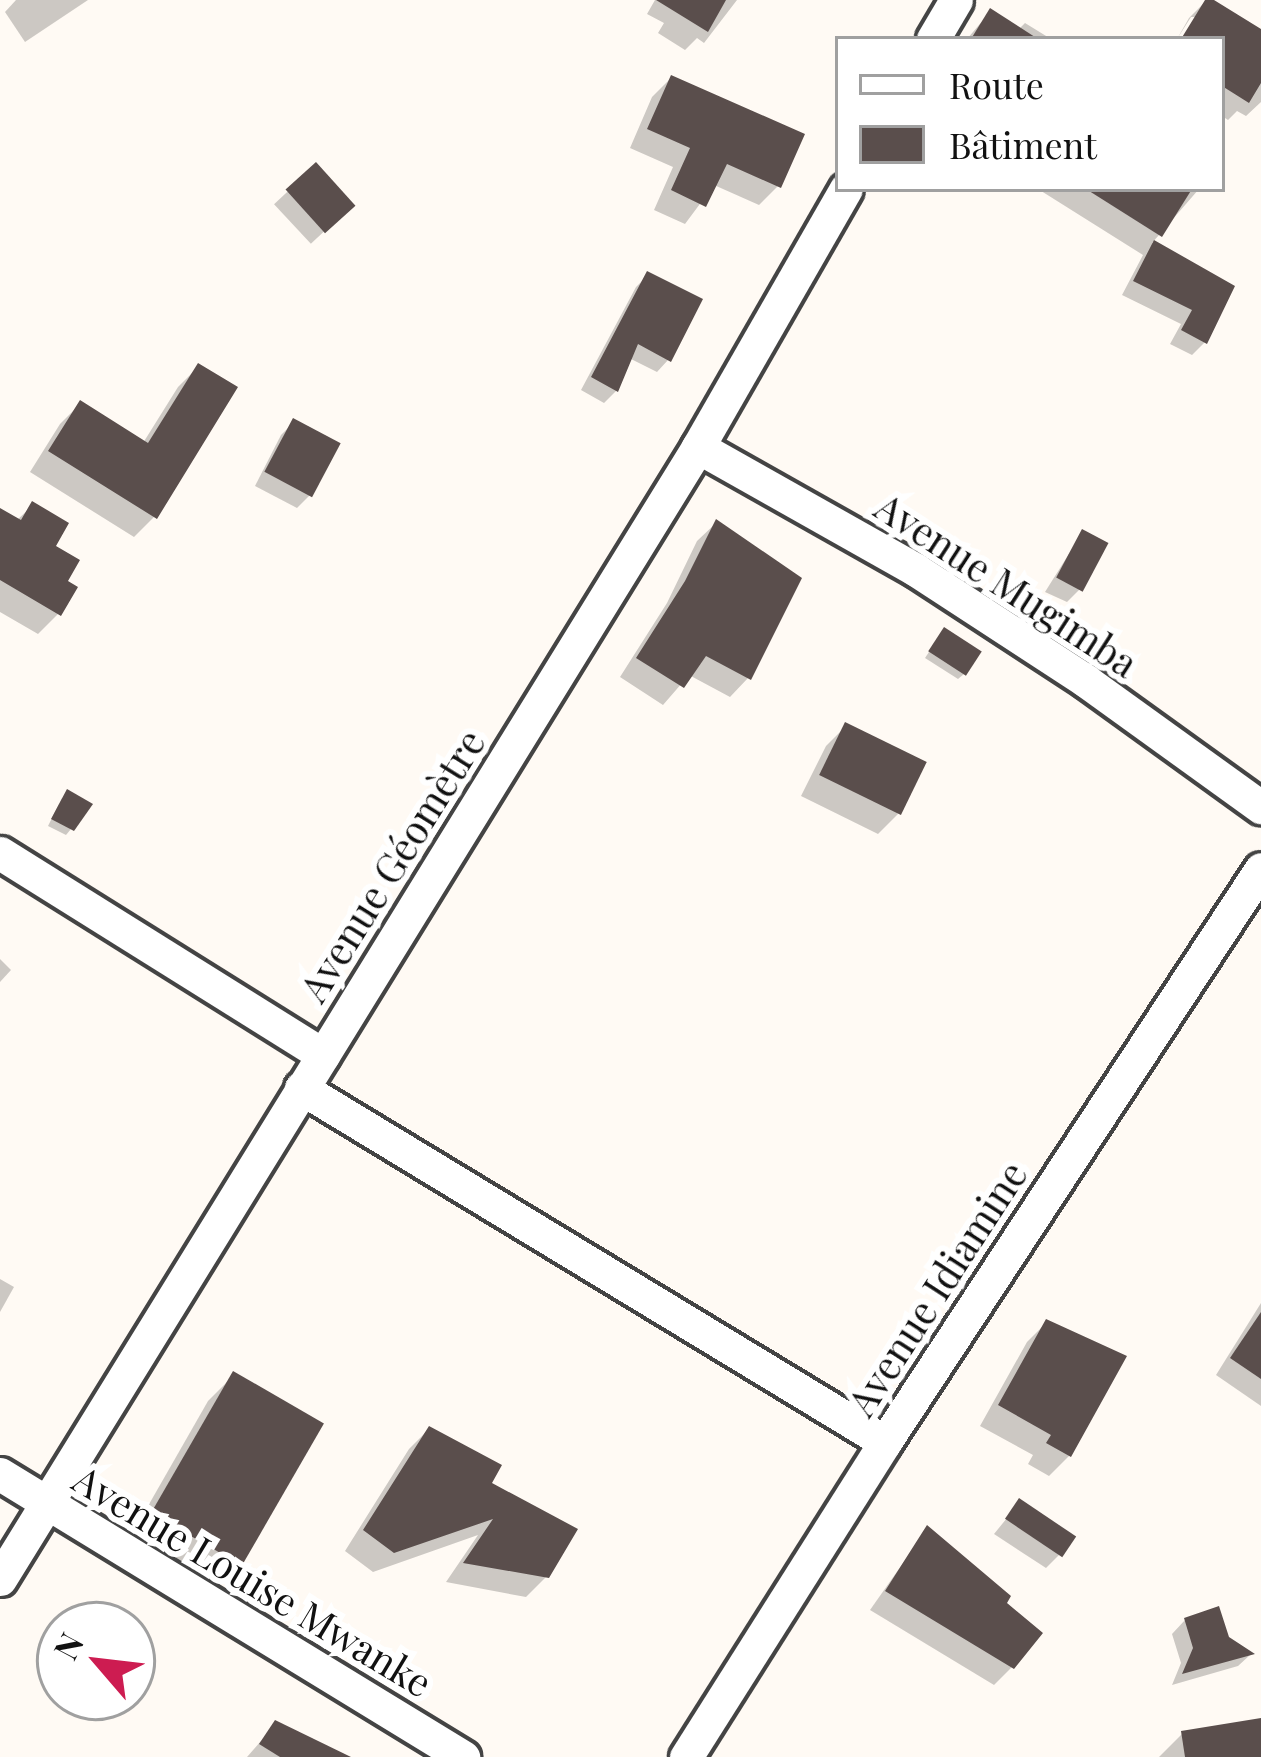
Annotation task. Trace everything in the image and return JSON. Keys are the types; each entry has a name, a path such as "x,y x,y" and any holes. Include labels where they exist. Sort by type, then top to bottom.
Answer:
{"street":[{"path":"935,36 956,0"},
{"name":"Avenue Géomètre","path":"0,1580 698,447 845,192"},
{"name":"Avenue Mugimba","path":"698,447 916,570 1086,681 1261,807"},
{"path":"0,853 323,1055"},
{"name":"Avenue Idiamine","path":"686,1757 885,1442 1261,869"},
{"path":"301,1088 885,1442"},
{"name":"Avenue Louise Mwanke","path":"0,1474 463,1757"}],"building":[{"path":"656,0 726,0 708,32"},
{"path":"1205,0 1214,0 1261,29 1261,83 1249,103 1225,88 1225,36 1183,36"},
{"path":"990,8 1033,36 973,36"},
{"path":"671,75 805,134 781,188 727,164 706,207 671,190 690,148 647,129"},
{"path":"316,162 355,206 325,233 286,189"},
{"path":"1091,192 1190,192 1162,237"},
{"path":"1154,240 1235,286 1207,344 1181,330 1192,310 1133,281"},
{"path":"647,271 703,299 671,362 638,344 618,392 591,377"},
{"path":"198,363 238,387 157,519 48,451 80,400 148,443"},
{"path":"293,418 341,443 312,497 264,472"},
{"path":"32,501 69,523 56,546 80,560 68,581 78,587 61,616 0,580 0,508 21,520"},
{"path":"716,519 802,578 751,680 706,656 684,688 636,658 685,581"},
{"path":"1082,529 1108,543 1083,592 1056,578"},
{"path":"944,627 982,652 966,676 928,651"},
{"path":"845,722 927,762 901,815 819,775"},
{"path":"67,789 93,804 74,831 51,819"},
{"path":"1261,1312 1261,1379 1230,1358"},
{"path":"1046,1319 1127,1356 1071,1457 1046,1443 1051,1435 998,1405"},
{"path":"233,1371 324,1424 242,1566 151,1513"},
{"path":"429,1426 502,1465 492,1483 578,1529 549,1578 463,1563 493,1519 394,1553 363,1530"},
{"path":"1019,1498 1076,1537 1062,1557 1005,1519"},
{"path":"927,1525 1011,1596 1007,1603 1043,1633 1014,1669 885,1591"},
{"path":"1219,1606 1229,1637 1255,1654 1182,1674 1193,1648 1184,1618"},
{"path":"1261,1718 1261,1757 1185,1757 1181,1731"},
{"path":"275,1720 351,1757 280,1757 259,1744"}]}
